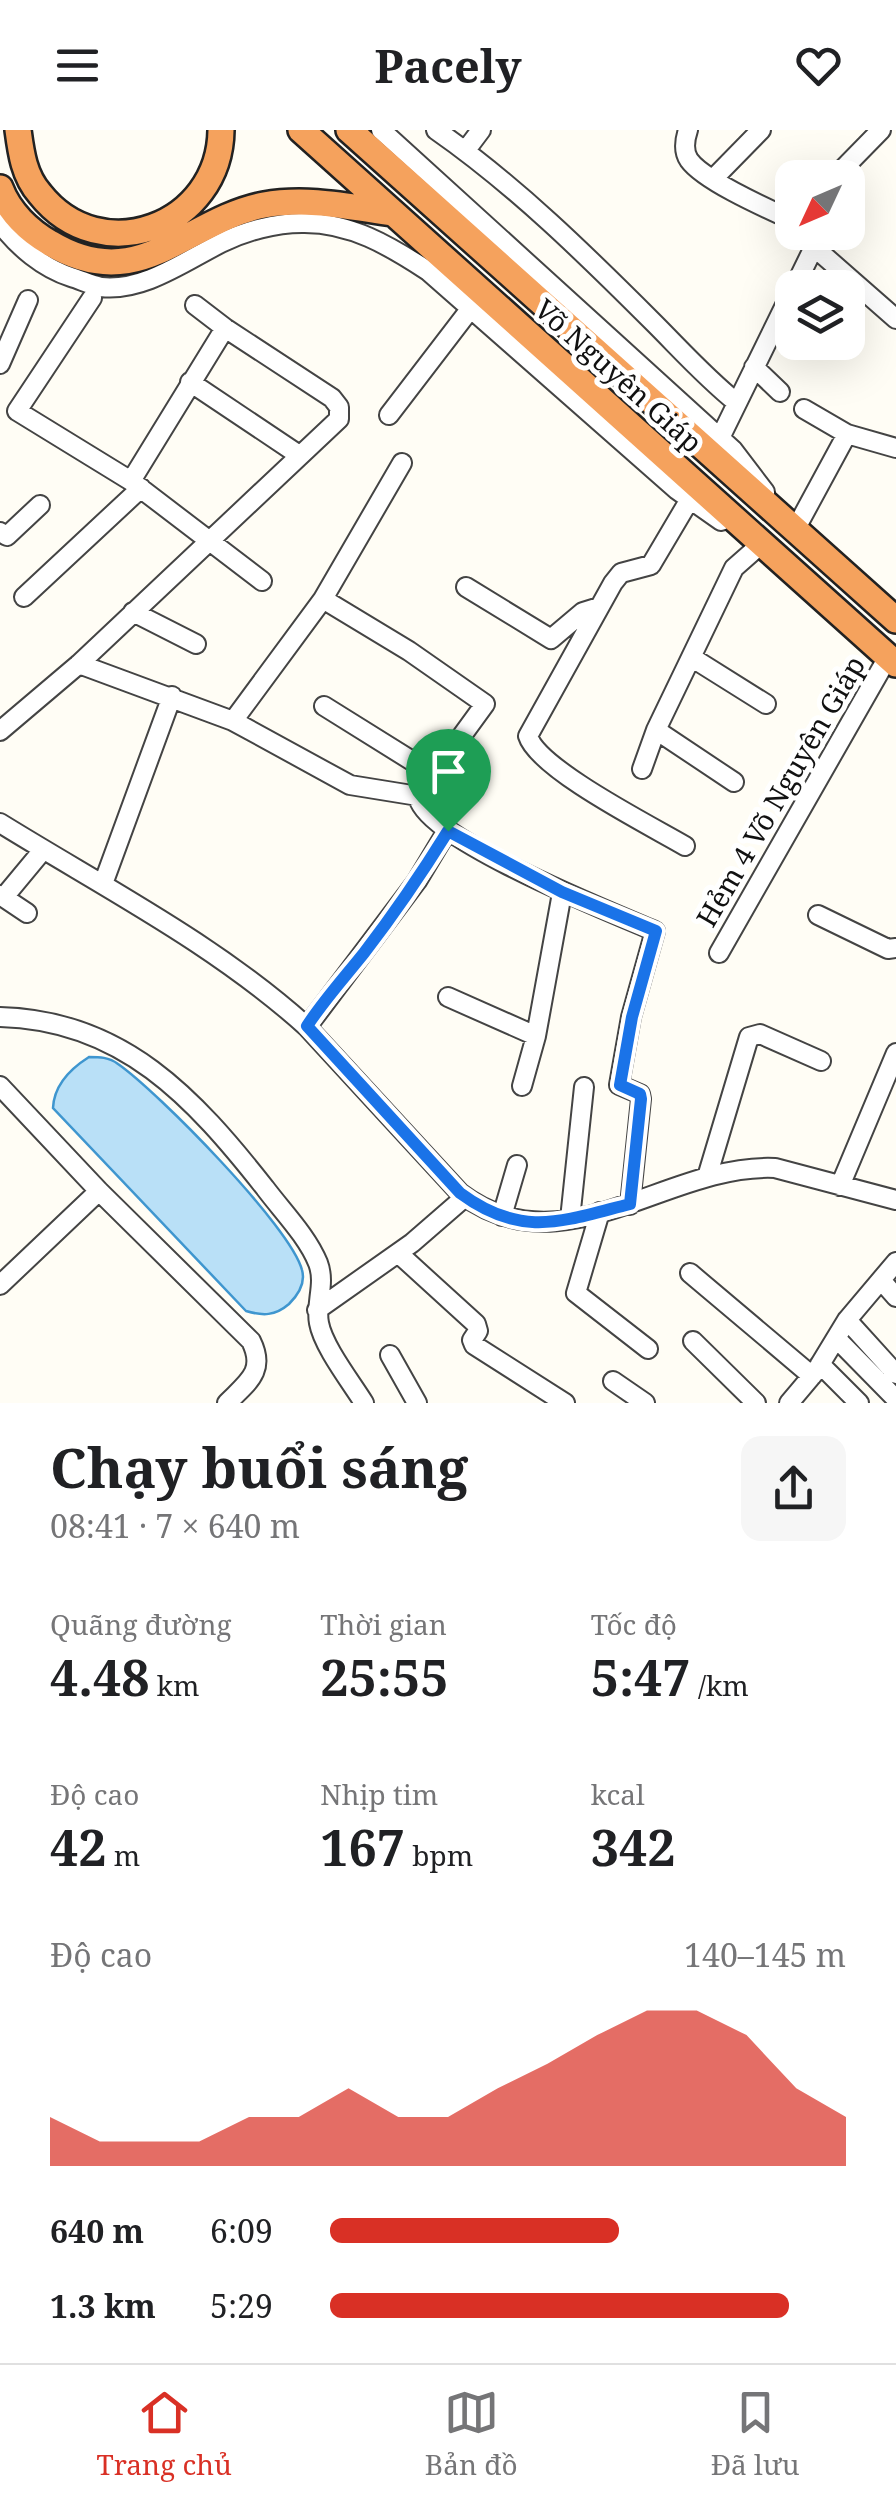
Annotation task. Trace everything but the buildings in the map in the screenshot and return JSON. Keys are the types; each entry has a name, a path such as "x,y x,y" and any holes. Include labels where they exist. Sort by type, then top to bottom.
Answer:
{"highway":[{"path":"18,130 23,164 39,194 64,217 94,230 128,234 160,226 189,208 210,182 220,150 221,130"},
{"name":"Võ Nguyên Giáp","path":"301,130 892,661"},
{"name":"Võ Nguyên Giáp","path":"349,130 896,620"},
{"path":"0,188 4,199 31,232 68,254 104,262 136,259 170,249 226,217 261,206 304,200 393,213"}],"street":[{"path":"381,130 733,450 792,527 847,434"},
{"path":"436,130 466,150 561,234 736,402"},
{"path":"466,150 481,130"},
{"path":"688,130 684,149 690,162 775,211"},
{"path":"714,178 761,130"},
{"path":"852,160 881,130"},
{"path":"0,222 13,240 54,272 101,287 136,284 182,265 224,241 264,227 304,222 340,227 385,242 428,271 690,498 785,564"},
{"path":"823,250 896,319"},
{"path":"92,298 8,407 136,485 262,581"},
{"path":"0,364 28,300"},
{"path":"0,730 79,664 338,419 339,407 332,398 194,305"},
{"path":"389,415 471,308"},
{"path":"720,438 775,325"},
{"path":"24,598 136,485 190,382 224,328"},
{"path":"754,367 780,392"},
{"path":"190,382 299,455"},
{"path":"804,409 847,434 896,448"},
{"path":"233,722 322,600 402,463"},
{"path":"684,846 556,768 531,746 528,736 621,574 651,565 690,498"},
{"path":"0,532 7,536 40,505"},
{"path":"642,769 656,730 734,568 759,546"},
{"path":"466,588 551,640 582,612 599,607"},
{"path":"322,600 409,650 484,704 418,796"},
{"path":"133,612 196,644"},
{"path":"691,657 766,704"},
{"name":"Hẻm 4 Võ Nguyên Giáp","path":"720,953 892,661"},
{"path":"79,664 233,722 350,784 418,796"},
{"path":"103,884 172,696"},
{"path":"324,706 433,774"},
{"path":"656,730 734,782"},
{"path":"418,796 422,810 448,831 562,892 656,931 632,1017 620,1085 640,1094 641,1099 630,1204"},
{"path":"0,824 229,963 307,1026 465,1197 502,1216 534,1224 570,1220 738,1169 775,1168 895,1198"},
{"path":"307,1026 417,881 448,831"},
{"path":"27,913 2,896 43,850"},
{"path":"522,1086 536,1036 562,892"},
{"path":"818,915 895,948"},
{"path":"448,997 536,1036"},
{"path":"0,1017 61,1023 96,1034 141,1061 192,1104 241,1158 299,1232 318,1264 322,1286 320,1328 364,1403"},
{"path":"707,1177 749,1037 760,1034 821,1061"},
{"path":"840,1186 896,1053"},
{"path":"0,1086 250,1341 259,1357 257,1368 226,1403"},
{"path":"570,1220 584,1088"},
{"path":"502,1216 517,1165"},
{"path":"0,1286 99,1191"},
{"path":"318,1310 398,1253 465,1197"},
{"path":"600,1212 574,1290 648,1348"},
{"path":"398,1253 476,1324 474,1345 565,1403"},
{"path":"789,1403 816,1370 847,1320 896,1262"},
{"path":"690,1273 859,1403"},
{"path":"881,1280 896,1297"},
{"path":"847,1320 896,1374"},
{"path":"836,1338 896,1399"},
{"path":"693,1341 756,1403"},
{"path":"390,1355 418,1403"},
{"path":"612,1381 643,1402"}],"water":[{"path":"89,1057 111,1060 137,1079 220,1161 274,1223 293,1250 303,1275 300,1289 289,1304 269,1314 246,1311 53,1108 64,1078"}],"route":[{"path":"448,831 562,892 656,931 632,1017 620,1085 640,1094 641,1099 630,1204 551,1224 534,1224 472,1202 307,1026 417,881 448,831"}]}
